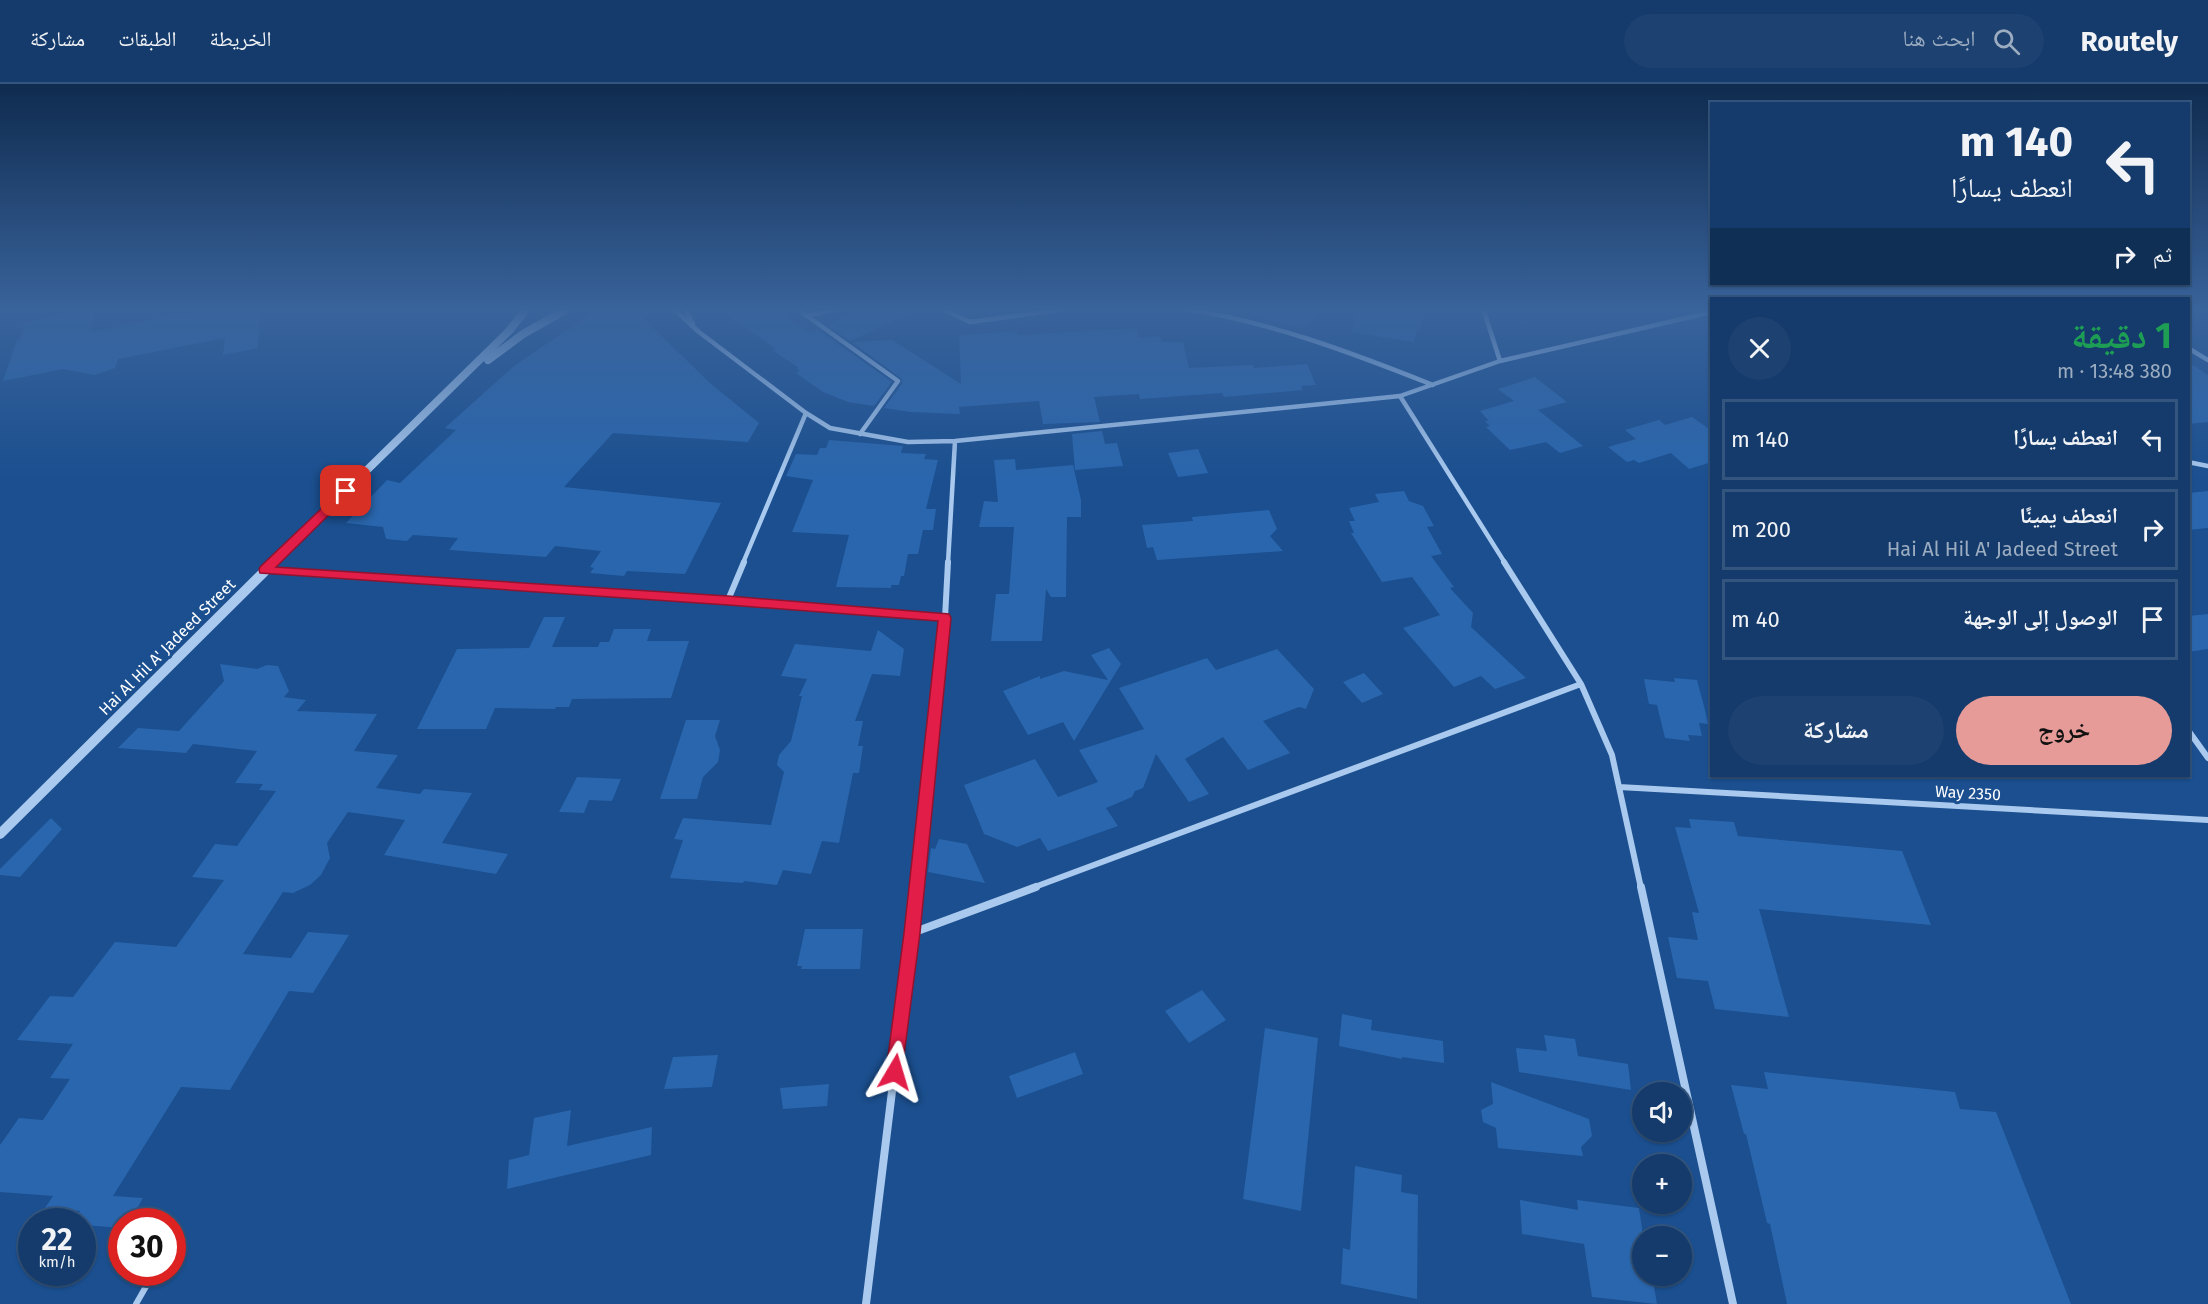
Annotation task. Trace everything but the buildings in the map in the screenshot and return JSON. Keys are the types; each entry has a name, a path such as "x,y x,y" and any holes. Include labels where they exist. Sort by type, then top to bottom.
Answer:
{"street":[{"path":"459,381 475,365"},
{"path":"459,381 481,365"},
{"path":"743,365 806,413 830,428 908,442 955,441 1400,396 1489,365"},
{"path":"860,434 898,381 875,365"},
{"path":"1377,365 1433,386"},
{"name":"Hai Al Hil A' Jadeed Street","path":"0,834 459,381"},
{"path":"1400,396 1581,684 1612,755 1733,1304"},
{"path":"728,600 806,413"},
{"path":"866,1304 912,933 945,618 955,441"},
{"path":"2190,462 2208,466"},
{"path":"265,570 728,600 945,618"},
{"path":"912,933 1581,684"},
{"path":"2190,733 2208,758"},
{"name":"Way 2350","path":"1619,787 2208,820"}],"lane":[{"path":"136,1304 146,1286"}],"route":[{"path":"346,491 265,570 728,600 945,618 895,1072"}]}
